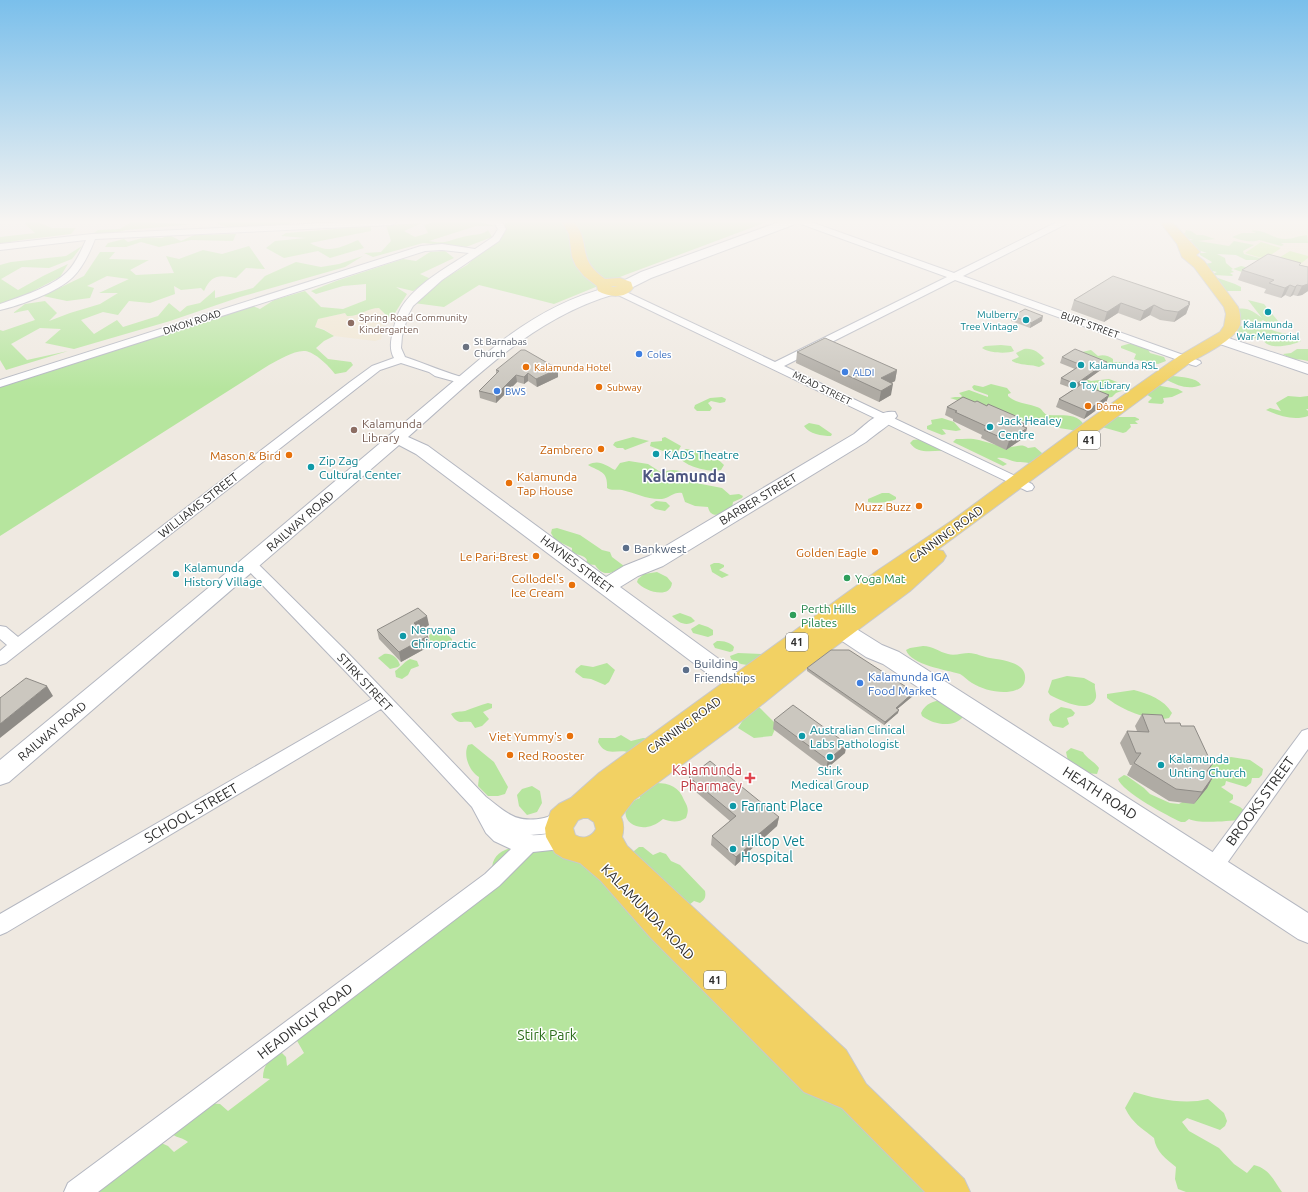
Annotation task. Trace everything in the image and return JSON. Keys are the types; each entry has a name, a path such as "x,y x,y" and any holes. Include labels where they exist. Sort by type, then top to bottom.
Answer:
{"main road":[{"path":"594,278 596,280 615,286"},
{"name":"CANNING ROAD","path":"584,828 624,792 752,687 881,591 902,586 1025,482 1095,436 1230,331 1233,314 1227,300 1210,278"},
{"name":"KALAMUNDA ROAD","path":"584,828 611,872 670,919 737,986 816,1080 854,1096 951,1192"}],"street":[{"path":"0,307 25,298 67,278"},
{"name":"DIXON ROAD","path":"0,384 332,278"},
{"path":"439,278 430,284 408,305 401,322 395,349 397,356 401,359 433,370 439,374 467,378"},
{"name":"RAILWAY ROAD","path":"0,774 528,328 554,313 615,286 639,278"},
{"path":"778,365 953,278"},
{"name":"BURT STREET","path":"956,278 1190,361"},
{"name":"MEAD STREET","path":"615,286 1025,482"},
{"path":"1219,340 1308,370"},
{"name":"WILLIAMS STREET","path":"0,659 354,384 376,368 401,359"},
{"name":"BARBER STREET","path":"615,587 645,572 656,561 860,438 893,420"},
{"name":"HAYNES STREET","path":"401,434 412,444 440,459 752,687"},
{"name":"STIRK STREET","path":"250,564 340,655 478,802 505,822 520,828 547,826 584,828"},
{"name":"HEATH ROAD","path":"839,622 874,651 891,658 1308,929"},
{"path":"0,631 17,645"},
{"name":"SCHOOL STREET","path":"0,925 382,701"},
{"name":"BROOKS STREET","path":"1213,867 1308,736"},
{"name":"STIRK STREET","path":"478,802 484,817 499,834 515,843 527,845 584,828"},
{"name":"HEADINGLY ROAD","path":"77,1192 492,880 527,845"}],"shaded area":[{"name":"Spring Road Community Kindergarten","path":"373,308 379,308 382,310 386,320 381,339 375,341 334,336 324,329 315,327 318,319 345,313 347,316 354,316"}],"green space":[{"path":"0,278 3,278 1,279 18,290 40,278 59,278 18,299 0,304"},
{"path":"81,278 104,278 87,286 94,288 90,298 67,301 43,296"},
{"path":"119,278 216,278 210,281 204,291 201,288 181,290 174,286 175,294 150,303 129,301 118,315 103,312 81,320 94,334 117,320 123,327 158,316 169,303 180,312 187,306 200,303 215,290 215,298 253,288 263,278 308,278 240,297 170,321 74,349 45,343 61,329 40,328 11,344 27,360 68,351 6,370 0,360 0,330 3,331 35,320 28,310 13,313 25,304 45,301 57,313 49,321 100,304 118,293 99,293 129,279"},
{"path":"346,278 428,278 431,279 413,291 396,287 407,294 393,316 388,317 379,308 375,308 351,316 347,316 345,313 318,319 315,327 334,336 324,341 316,348 328,359 351,362 353,365 346,372 335,374 322,360 309,352 301,351 287,356 269,365 0,536 0,384 250,305 260,309 274,300 305,291 321,307 343,309 366,300 366,284 343,286 316,294 311,291"},
{"path":"446,278 619,278 554,304 479,285 444,307 414,303 437,283"},
{"path":"1214,278 1217,278 1241,287 1241,291 1222,291 1207,285 1206,283"},
{"path":"1248,300 1264,304 1278,321 1267,323 1263,320 1258,323 1235,319 1238,309 1251,311 1262,318"},
{"path":"1239,326 1272,330 1295,336 1301,341 1284,346 1270,345 1266,344 1262,339 1244,337 1236,332"},
{"path":"1128,344 1144,347 1149,350 1150,353 1164,357 1166,361 1158,364 1134,359 1136,354 1121,348 1121,346"},
{"path":"985,346 1011,346 1014,351 998,352 985,350 982,348"},
{"path":"1024,349 1030,349 1037,352 1044,358 1041,360 1045,364 1039,367 1019,364 1012,361 1019,357 1016,353"},
{"path":"1297,349 1308,349 1308,361 1293,359 1283,354 1291,353"},
{"path":"1091,350 1098,356 1108,356 1113,359 1113,362 1124,362 1132,366 1131,368 1121,369 1083,354 1082,352"},
{"path":"1172,376 1196,380 1201,385 1192,387 1179,386 1167,380 1167,378"},
{"path":"1086,379 1091,381 1109,379 1125,385 1127,389 1116,393 1112,397 1105,398 1081,382"},
{"path":"991,384 1007,388 1011,393 1008,394 1008,396 1011,399 1039,408 1047,415 1073,416 1084,425 1075,431 1056,427 1039,418 1015,421 1018,417 1017,416 1012,417 950,398 961,397 962,396 959,393 969,390 988,397 988,395 974,390 972,387 974,385 983,387"},
{"path":"1155,385 1178,389 1183,392 1172,397 1163,398 1164,402 1162,404 1149,403 1148,402 1152,398 1146,394"},
{"path":"1288,396 1308,396 1308,409 1306,409 1308,411 1308,416 1292,418 1266,410 1270,408 1281,411 1276,403"},
{"path":"722,397 726,399 725,402 720,403 711,401 708,403 712,408 710,411 697,411 694,408 695,405 710,398"},
{"path":"1112,417 1135,417 1139,420 1135,421 1138,424 1130,424 1131,427 1123,433 1102,427"},
{"path":"942,418 954,422 961,430 956,431 942,429 946,434 942,435 927,429 927,426 932,424 931,420"},
{"path":"809,423 819,425 832,434 831,436 812,433 804,426"},
{"path":"633,437 649,441 625,450 623,448 617,448 613,445 615,442"},
{"path":"665,437 681,446 677,453 663,451 650,446 651,442 662,441 662,438"},
{"path":"921,439 944,451 921,451 913,447 910,443 913,440"},
{"path":"956,439 976,439 1006,447 1021,445 1028,448 1035,447 1042,453 1041,456 1029,463 997,458 1007,464 1003,466 953,442"},
{"path":"686,449 706,453 716,458 724,465 721,470 711,471 688,465 681,459 680,452"},
{"path":"629,461 648,464 662,473 673,470 680,471 691,476 701,473 704,475 700,479 693,478 696,483 722,488 730,495 739,494 743,496 742,498 733,502 732,508 722,514 715,515 712,514 708,507 695,506 685,502 682,493 657,499 622,490 609,489 607,488 605,475 588,465 592,463 599,463 615,470 620,463"},
{"path":"882,493 889,493 896,497 896,499 874,503 868,502 868,499"},
{"path":"656,501 666,502 670,506 665,511 655,509 650,505"},
{"path":"557,528 580,535 602,550 610,552 612,557 624,566 616,571 605,573 598,569 595,565 586,564 587,560 584,557 572,552 572,548 555,540 551,533 552,529"},
{"path":"714,563 724,565 724,567 719,570 729,575 722,578 712,572 710,565"},
{"path":"657,572 667,577 672,583 667,591 662,593 651,591 637,582 638,579 644,574"},
{"path":"680,613 691,617 695,621 686,624 677,621 672,616"},
{"path":"699,624 713,630 713,635 708,637 693,633 691,629"},
{"path":"436,631 447,634 452,639 452,644 441,647 430,642 429,635"},
{"path":"717,641 731,644 734,647 733,651 730,652 715,648 713,644"},
{"path":"923,646 930,647 950,655 972,653 1018,665 1025,673 1024,683 1020,689 1005,692 982,688 970,682 960,674 939,669 915,660 906,650"},
{"path":"738,653 762,654 766,656 759,667 741,664 731,659 730,656"},
{"path":"384,654 394,656 400,665 390,669 378,658"},
{"path":"410,659 417,661 419,666 411,669 408,675 402,679 396,677 395,671"},
{"path":"607,663 615,670 609,682 605,685 591,679 583,678 575,672 581,665 593,667"},
{"path":"1067,676 1084,678 1095,684 1096,698 1091,704 1086,706 1074,705 1050,695 1048,692 1052,680"},
{"path":"1134,690 1150,695 1165,704 1172,713 1169,718 1154,719 1145,717 1120,706 1107,698 1107,694"},
{"path":"943,700 963,717 954,723 943,724 932,722 922,716 921,713 928,705 933,702"},
{"path":"488,703 492,704 492,708 483,712 489,719 482,726 475,728 471,722 458,721 451,714 465,711"},
{"path":"755,706 760,708 776,724 772,736 754,738 738,728 743,720 741,719"},
{"path":"1061,707 1071,709 1075,713 1073,716 1067,718 1069,724 1063,728 1053,726 1049,720 1050,714"},
{"path":"621,735 631,741 643,738 651,739 631,753 605,750 598,742 599,738 615,738"},
{"path":"472,744 494,762 508,787 505,794 488,796 478,786 479,777 472,771 466,753 468,745"},
{"path":"1071,748 1083,752 1099,768 1097,774 1086,773 1068,761 1066,752"},
{"path":"1231,757 1250,760 1263,769 1262,775 1259,778 1252,778 1251,783 1246,787 1226,781 1225,785 1221,787 1233,795 1233,799 1229,802 1245,811 1240,820 1206,822 1193,821 1189,819 1185,822 1181,822 1136,797 1121,784 1118,779 1124,775 1127,776 1150,794 1170,803 1179,804 1187,799 1206,778 1210,765 1214,761"},
{"path":"656,783 670,785 677,789 687,807 688,813 686,818 674,822 663,819 653,825 644,827 636,826 629,822 626,816 626,810 630,804 640,798 639,792"},
{"path":"532,786 540,791 542,803 537,812 527,815 519,806 517,795 522,789"},
{"name":"Stirk Park","path":"561,841 951,1192 98,1192 110,1183 111,1171 159,1142 168,1146 174,1152 188,1142 172,1134 207,1103 220,1104 228,1111 270,1079 263,1078 263,1073 266,1065 274,1056 282,1053 286,1057 287,1066 304,1053 292,1032 492,874 494,860 499,854 511,848"},
{"path":"639,847 643,847 653,855 660,852 666,854 671,861 680,865 705,891 703,901 700,903 694,901 689,905 629,855"},
{"path":"1134,1092 1152,1097 1180,1101 1199,1101 1208,1099 1224,1113 1227,1121 1225,1126 1220,1130 1187,1118 1182,1122 1189,1131 1219,1148 1234,1164 1247,1173 1254,1165 1264,1169 1268,1172 1282,1192 1186,1192 1178,1189 1175,1179 1176,1167 1162,1155 1155,1143 1154,1138 1134,1122 1125,1108"}],"building":[{"path":"1110,278 1118,278 1190,302 1188,303 1190,304 1178,312 1164,310 1154,305 1144,311 1121,303 1107,312 1074,300"},
{"path":"1266,278 1308,278 1308,284 1302,286 1297,285 1295,287 1290,285 1285,288 1269,283 1274,280"},
{"path":"1025,309 1043,316 1031,323 1013,316"},
{"path":"825,338 897,370 881,378 893,384 881,391 797,352"},
{"path":"1075,349 1107,362 1076,384 1061,378 1081,365 1062,357"},
{"path":"521,350 525,350 558,369 536,379 528,373 524,377 516,375 496,395 479,391 499,371 496,370"},
{"path":"1082,384 1109,395 1087,411 1059,399"},
{"path":"963,397 987,406 988,404 1018,417 1015,420 1025,424 1022,426 1027,428 1009,441 984,430 988,427 947,407"},
{"path":"418,608 427,616 414,623 428,636 399,652 377,630"},
{"name":"Kalamunda IGA Food Market","path":"831,650 849,650 914,692 896,708 899,710 885,722 807,668"},
{"path":"26,678 47,686 0,724 0,698"},
{"path":"793,705 847,744 828,760 774,720"},
{"name":"Kalamunda Unting Church","path":"1142,714 1162,715 1165,723 1180,723 1181,726 1194,726 1208,756 1205,759 1213,763 1207,771 1214,775 1202,792 1176,789 1134,763 1141,753 1136,753 1127,731 1149,732"},
{"path":"710,761 779,817 747,844 749,846 736,857 712,836 736,816 689,777"}],"place":[{"name":"Kalamunda War Memorial","path":"1268,312"},
{"name":"Mulberry Tree Vintage","path":"1026,320"},
{"name":"Spring Road Community Kindergarten","path":"351,323"},
{"name":"St Barnabas Church","path":"466,347"},
{"name":"Coles","path":"639,354"},
{"name":"Kalamunda RSL","path":"1081,365"},
{"name":"Kalamunda Hotel","path":"526,367"},
{"name":"ALDI","path":"845,372"},
{"name":"Toy Library","path":"1073,385"},
{"name":"Subway","path":"599,387"},
{"name":"BWS","path":"497,391"},
{"name":"Dôme","path":"1088,406"},
{"name":"Jack Healey Centre","path":"990,427"},
{"name":"Kalamunda Library","path":"354,430"},
{"name":"Zambrero","path":"601,449"},
{"name":"KADS Theatre","path":"656,454"},
{"name":"Mason & Bird","path":"289,455"},
{"name":"Zip Zag Cultural Center","path":"311,467"},
{"name":"Kalamunda Tap House","path":"509,483"},
{"name":"Muzz Buzz","path":"919,506"},
{"name":"Bankwest","path":"626,548"},
{"name":"Golden Eagle","path":"875,552"},
{"name":"Le Pari-Brest","path":"536,556"},
{"name":"Kalamunda History Village","path":"176,574"},
{"name":"Yoga Mat","path":"847,578"},
{"name":"Collodel's Ice Cream","path":"572,585"},
{"name":"Perth Hills Pilates","path":"793,615"},
{"name":"Nervana Chiropractic","path":"403,636"},
{"name":"Building Friendships","path":"686,670"},
{"name":"Kalamunda IGA Food Market","path":"860,683"},
{"name":"Viet Yummy's","path":"570,736"},
{"name":"Australian Clinical Labs Pathologist","path":"802,736"},
{"name":"Red Rooster","path":"510,755"},
{"name":"Stirk Medical Group","path":"830,757"},
{"name":"Kalamunda Unting Church","path":"1161,765"},
{"name":"Kalamunda Pharmacy","path":"750,778"},
{"name":"Farrant Place","path":"733,806"},
{"name":"Hiltop Vet Hospital","path":"733,849"}],"district":[{"name":"Kalamunda","path":"684,476"}]}
